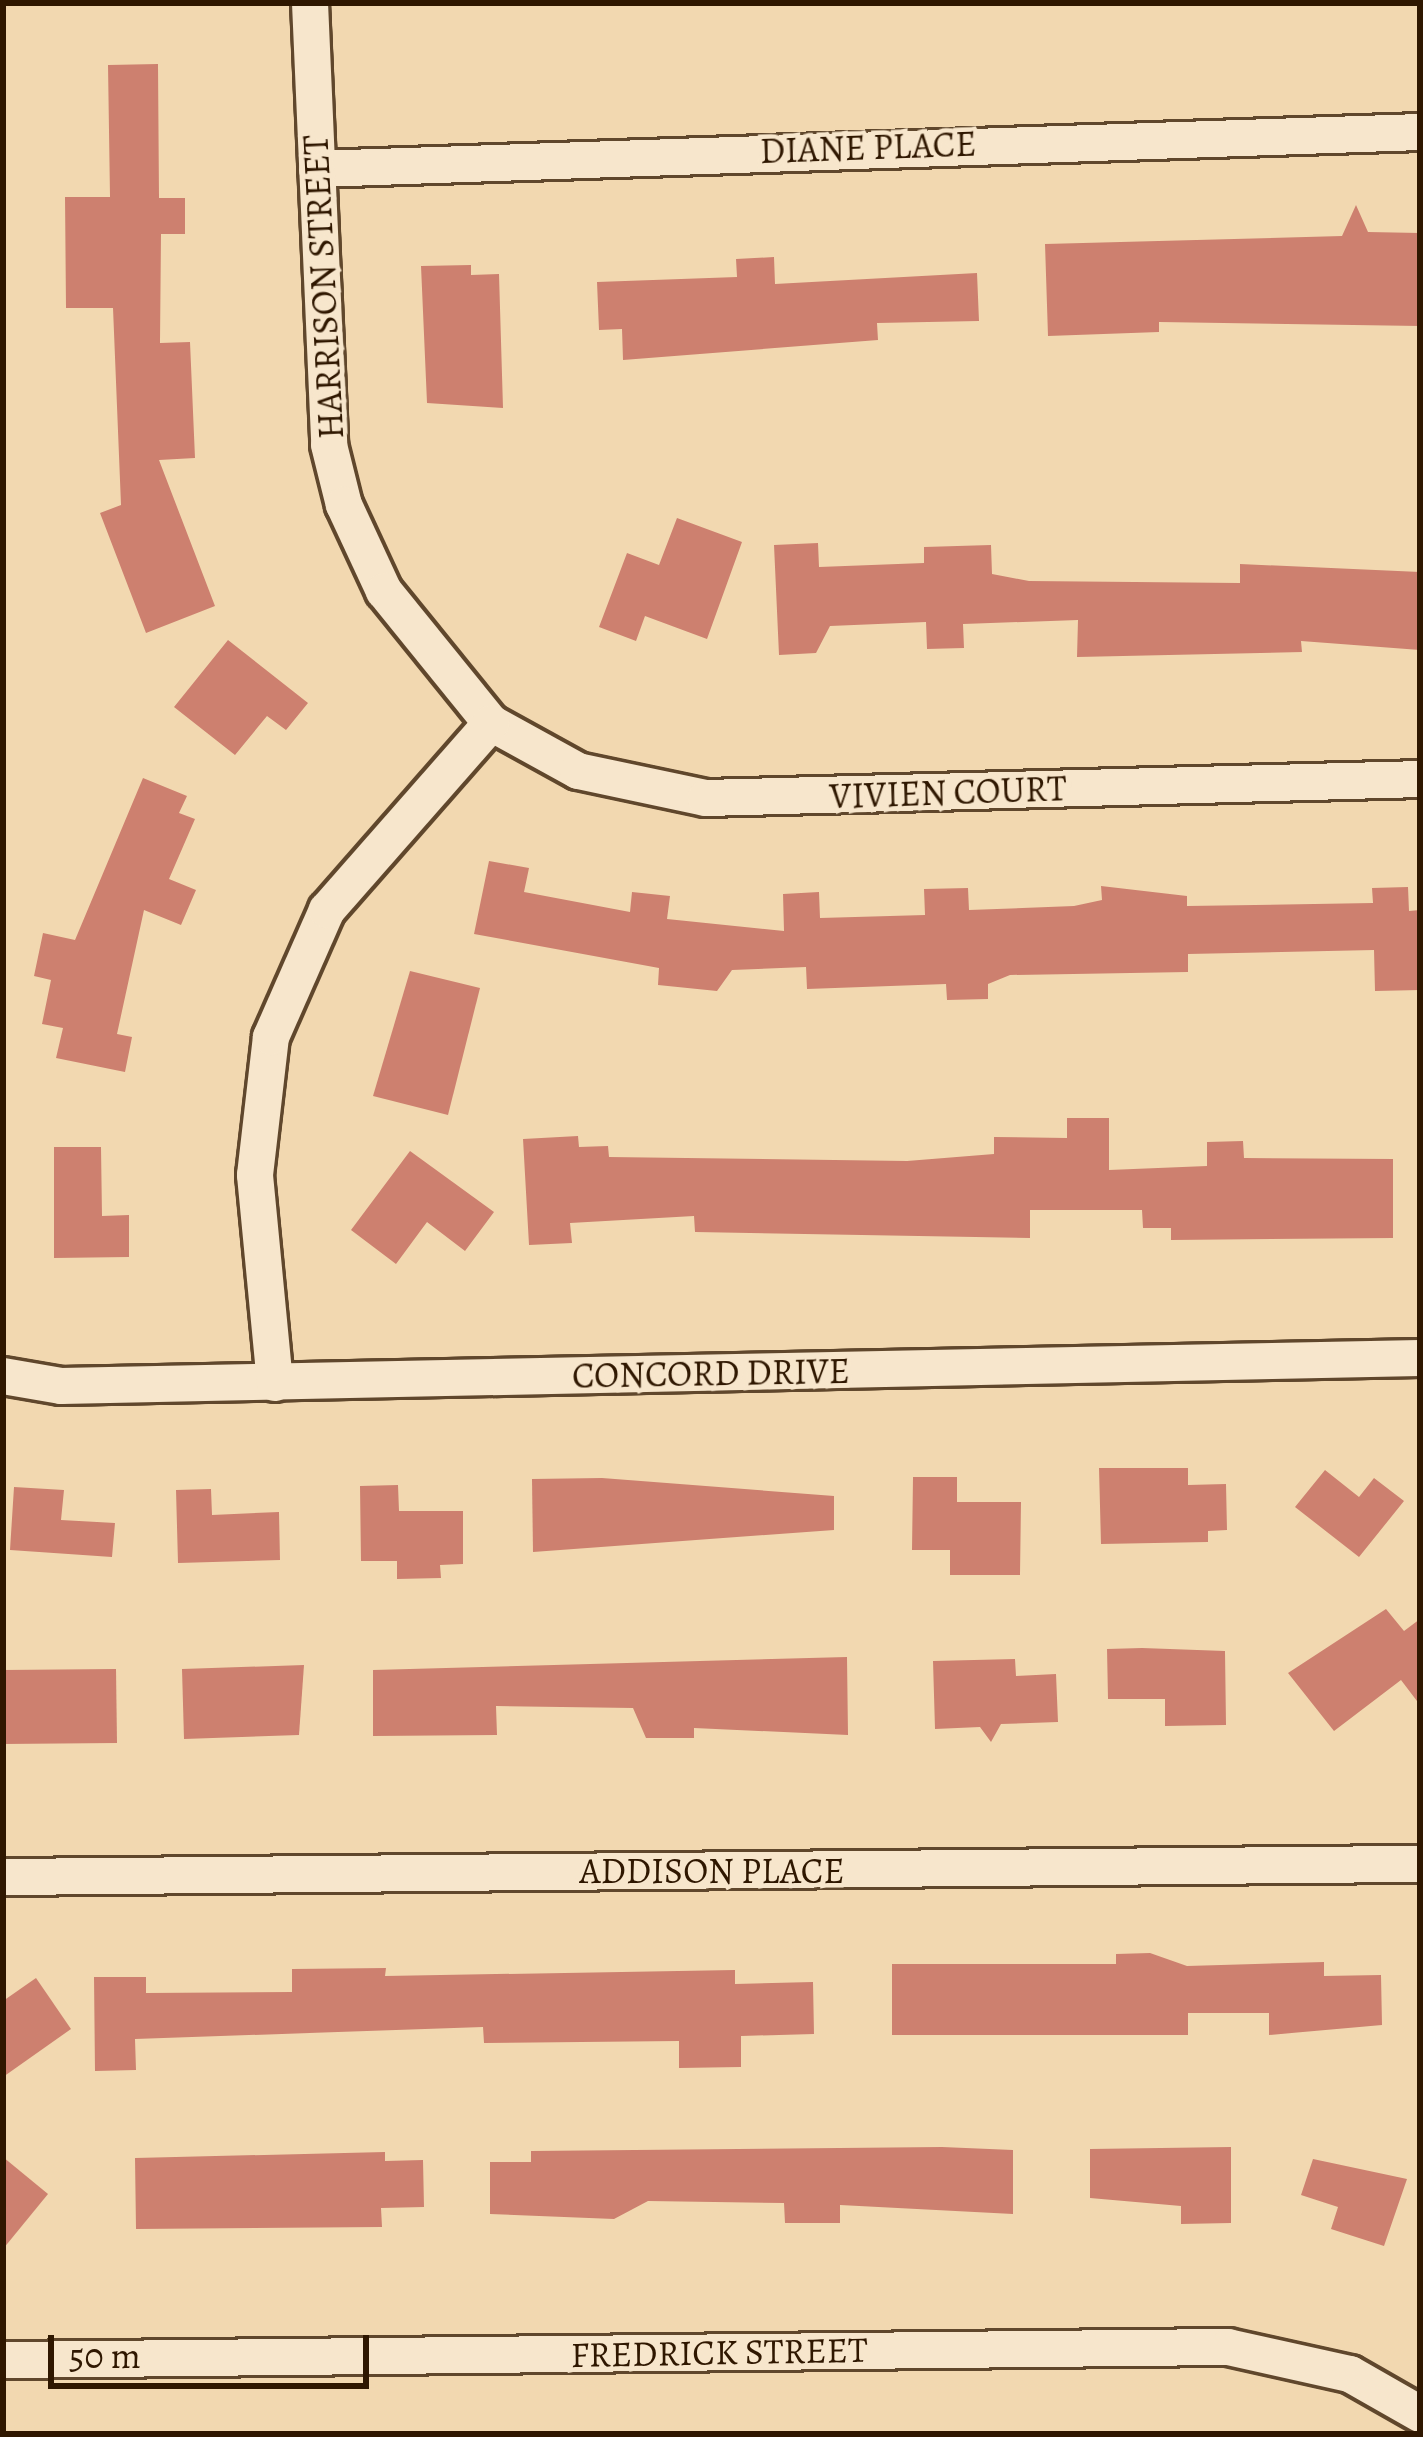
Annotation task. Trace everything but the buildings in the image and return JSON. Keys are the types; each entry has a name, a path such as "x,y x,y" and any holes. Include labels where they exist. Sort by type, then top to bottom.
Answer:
{"street":[{"name":"HARRISON STREET","path":"310,3 329,445 344,506 385,591 491,723"},
{"name":"DIANE PLACE","path":"316,169 1420,132"},
{"name":"VIVIEN COURT","path":"491,723 578,771 706,798 1420,779"},
{"path":"275,1383 255,1175 272,1037 327,910 491,723"},
{"name":"CONCORD DRIVE","path":"3,1376 61,1386 1420,1358"},
{"name":"ADDISON PLACE","path":"3,1877 1420,1864"},
{"name":"FREDRICK STREET","path":"3,2360 1228,2347 1350,2374 1420,2414"}]}
